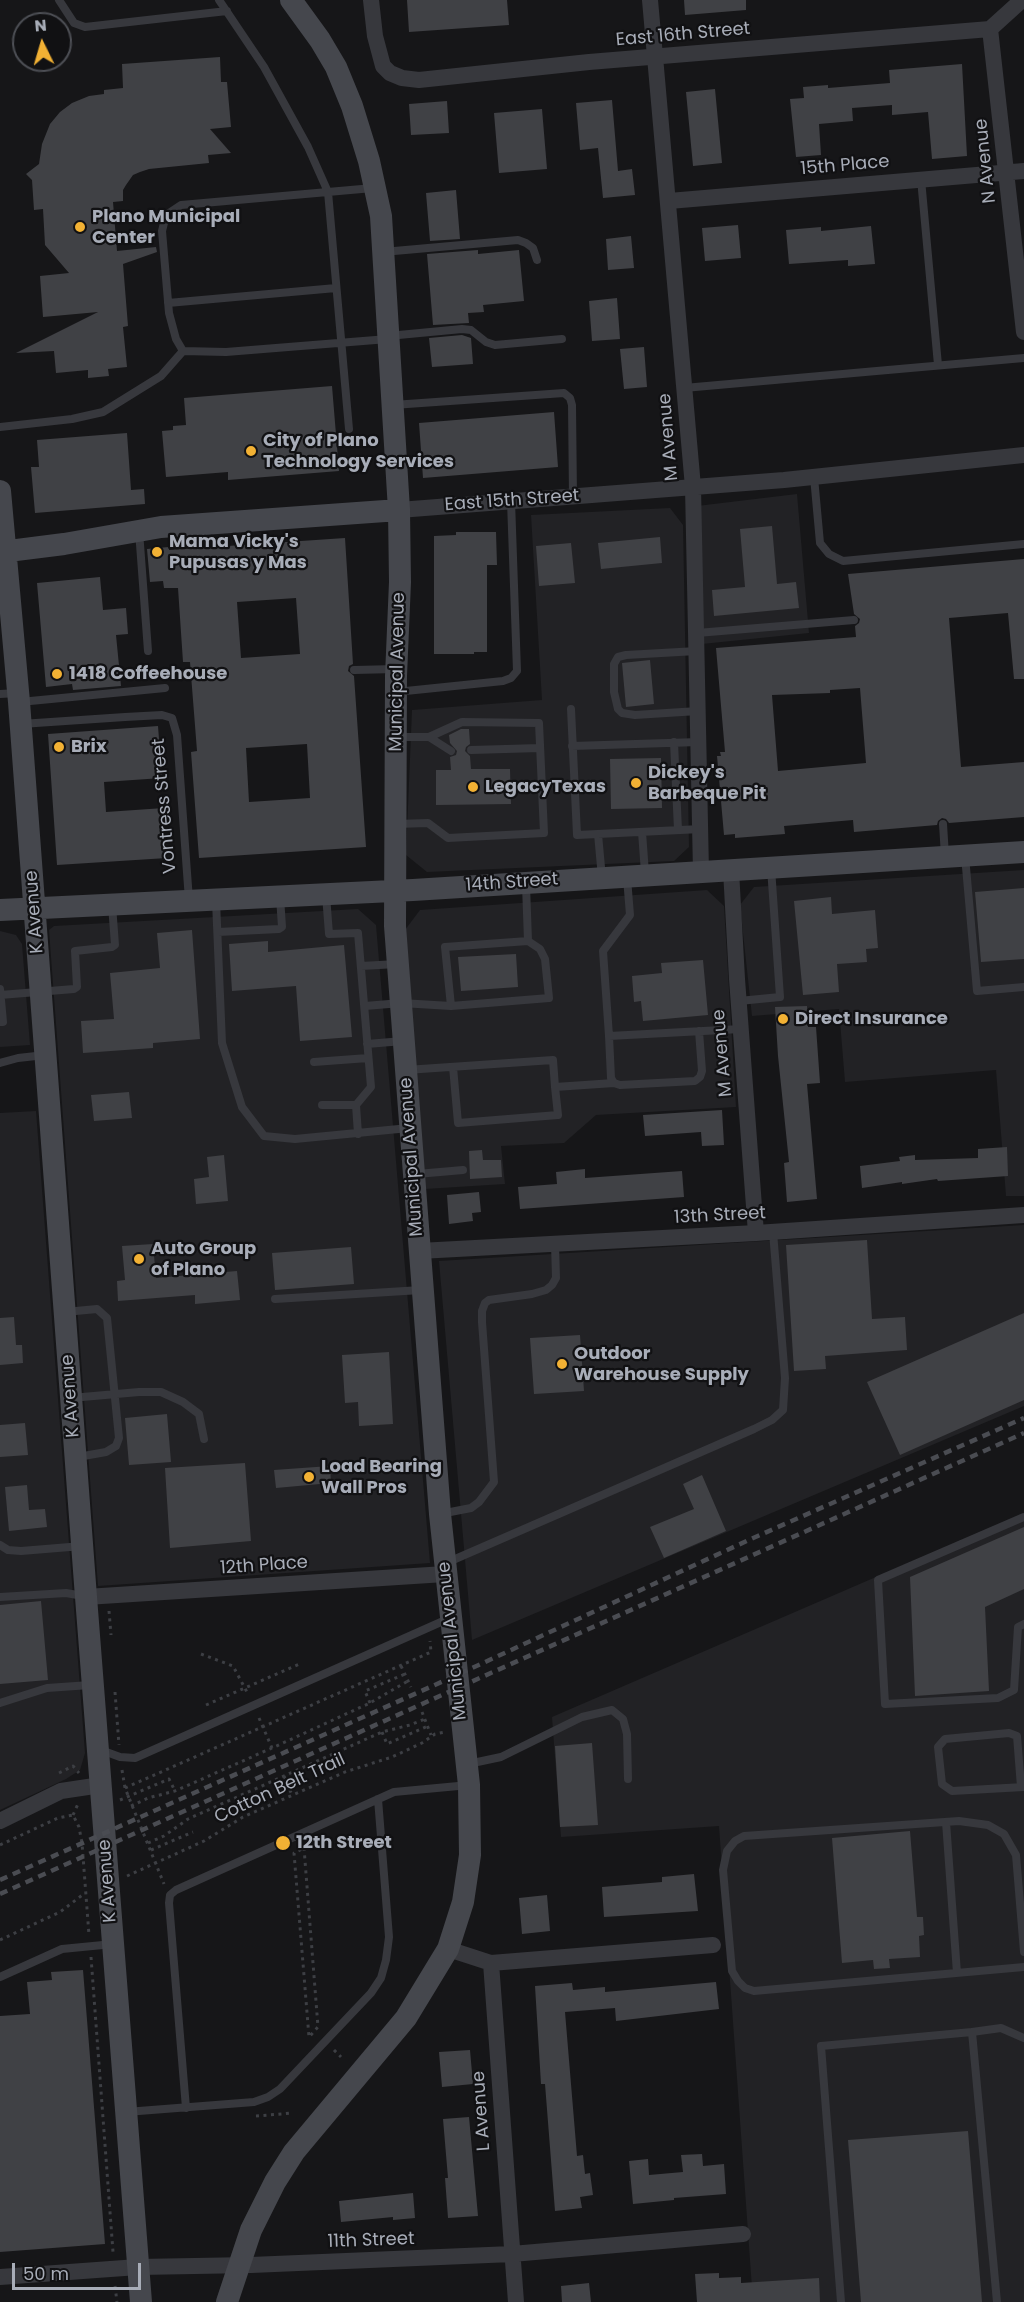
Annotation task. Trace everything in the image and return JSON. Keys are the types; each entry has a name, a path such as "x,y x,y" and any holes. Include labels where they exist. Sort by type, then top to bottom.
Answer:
{"main road":[{"name":"Municipal Avenue","path":"238,2265 251,2230 275,2182 294,2152 406,2018 448,1949 463,1902 470,1854 468,1775 440,1514 398,964 395,824 396,669 400,582 399,510 381,216 369,161 352,106 336,68 320,40 291,0"},
{"name":"K Avenue","path":"0,491 13,696 21,724 86,1596 103,1684 109,1745 101,1785 141,2302"},
{"name":"East 15th Street","path":"3,552 161,527 399,510"},
{"name":"14th Street","path":"0,910 395,891 1024,852"},
{"path":"227,2302 238,2265"}],"street":[{"name":"East 16th Street","path":"371,0 375,36 383,66 390,73 402,78 418,80 589,62 990,29"},
{"name":"M Avenue","path":"650,0 693,487 701,872"},
{"path":"990,29 1022,0"},
{"name":"N Avenue","path":"990,29 1016,171 1024,332"},
{"name":"15th Place","path":"669,201 1016,171"},
{"name":"East 15th Street","path":"399,510 814,477 1024,455"},
{"name":"M Avenue","path":"731,870 741,1029 765,1233"},
{"name":"13th Street","path":"419,1251 765,1233 1024,1215"},
{"name":"12th Place","path":"86,1596 445,1569"},
{"path":"0,1821 62,1791 101,1785"},
{"path":"448,1949 491,1963 713,1946"},
{"name":"L Avenue","path":"491,1963 516,2302"},
{"name":"11th Street","path":"0,2277 138,2267 512,2254 743,2234"}],"lane":[{"path":"59,0 74,22 85,27 227,10"},
{"path":"219,0 264,67 308,147 328,192 349,429"},
{"path":"921,179 938,365"},
{"path":"183,351 176,339 168,303 162,231 166,215 181,205 375,188"},
{"path":"383,252 518,240 533,248 537,260"},
{"path":"168,303 336,288"},
{"path":"0,427 72,419 103,412 161,376 183,351 226,352 340,343 462,329 471,330 486,342 495,345 562,339"},
{"path":"684,388 1024,358"},
{"path":"392,405 564,393 570,398 572,405 573,496"},
{"path":"814,477 820,543 829,554 843,561 1024,544"},
{"path":"396,692 502,681 511,678 517,671 511,501"},
{"path":"139,531 148,651"},
{"path":"697,633 854,620"},
{"path":"697,651 626,654 618,657 614,664 614,692 618,709 622,713 634,715 698,711"},
{"path":"354,670 396,669"},
{"path":"13,696 165,688"},
{"path":"571,709 577,835 701,829"},
{"name":"Vontress Street","path":"21,724 125,717 172,718 177,735 189,900"},
{"path":"395,824 428,823 448,838 544,833 539,723 462,722 429,737 396,737"},
{"path":"429,737 451,751"},
{"path":"674,742 678,830"},
{"path":"572,746 699,742"},
{"path":"471,750 540,748"},
{"path":"943,824 955,856 977,991 1024,987"},
{"path":"614,1083 611,1078 603,951 630,915 642,832"},
{"path":"598,834 602,878"},
{"path":"739,1001 780,997 771,867"},
{"path":"526,882 528,941"},
{"path":"326,894 329,934 358,933 371,1087 356,1105 358,1134"},
{"path":"218,932 279,929 282,927 280,896"},
{"path":"216,899 222,1043 242,1107 264,1136 295,1139 410,1128"},
{"path":"0,995 75,989 77,987 75,951 115,945 112,904"},
{"path":"365,1006 401,1003 451,1006 549,998 545,959 540,950 528,941 446,946 451,1006"},
{"path":"361,966 398,964"},
{"path":"0,989 3,1022 0,1022"},
{"path":"609,1036 741,1029"},
{"path":"555,1087 695,1081 700,1077 702,1071 699,1031"},
{"path":"367,1044 404,1041"},
{"path":"0,1064 18,1058 45,1055"},
{"path":"314,1062 368,1058"},
{"path":"406,1070 553,1060 558,1115 458,1123 453,1067"},
{"path":"322,1105 356,1105"},
{"path":"413,1174 463,1170"},
{"path":"445,1569 754,1429 772,1420 783,1410 785,1378 765,1233"},
{"path":"440,1514 471,1508 479,1502 494,1482 482,1322 485,1303 489,1300 532,1294 546,1290 552,1285 556,1278 555,1244"},
{"path":"275,1299 422,1290"},
{"path":"64,1312 97,1309 107,1318 119,1438 116,1446 106,1452 75,1457"},
{"path":"71,1398 161,1392 183,1402 199,1414 204,1439"},
{"path":"1024,1517 878,1580 885,1704 998,1698 1014,1690 1018,1627 1024,1624"},
{"path":"0,1545 8,1550 21,1551 82,1546"},
{"path":"0,1597 66,1593 86,1596"},
{"path":"109,1745 120,1757 135,1758 450,1618"},
{"path":"0,1703 47,1688 103,1684"},
{"path":"186,2108 169,1903 170,1895 176,1890 394,1792 468,1775 582,1716 612,1710 623,1719 627,1734 628,1779"},
{"path":"1009,1733 1017,1736 1023,1787 952,1791 942,1784 938,1747 945,1739 1009,1733"},
{"path":"126,2112 254,2102 268,2097 280,2089 371,1993 381,1978 389,1937 378,1799"},
{"path":"1024,1952 1016,1855 1004,1834 988,1825 959,1821 744,1836 735,1840 727,1851 723,1870 732,1971 745,1988 754,1991 1024,1968"},
{"path":"946,1822 957,1973"},
{"path":"0,1977 62,1949 113,1944"},
{"path":"841,2302 821,2046 1001,2028 1024,2038"},
{"path":"972,2032 997,2302"}],"path":[{"path":"109,1610 110,1625"},
{"path":"125,1788 431,1652 430,1641"},
{"path":"201,1654 233,1666 248,1694"},
{"path":"206,1705 302,1663"},
{"path":"401,1666 411,1687"},
{"path":"370,1703 365,1691 405,1674"},
{"path":"131,1806 148,1798 175,1791 272,1748 370,1703 408,1681"},
{"path":"103,1684 109,1745"},
{"path":"422,1712 431,1735"},
{"path":"259,1718 272,1748"},
{"path":"148,1843 164,1836 188,1819 382,1732 425,1719"},
{"path":"382,1732 387,1744 428,1726"},
{"name":"Cotton Belt Trail","path":"123,1877 204,1841 243,1817 292,1795 345,1772 392,1757 422,1743 431,1735 449,1732"},
{"path":"122,1771 128,1798 164,1885"},
{"path":"284,1776 292,1795"},
{"path":"128,1798 169,1779 175,1791"},
{"path":"73,1815 78,1805"},
{"path":"0,1845 58,1818 73,1815"},
{"path":"73,1815 79,1827 82,1843 89,1935"},
{"path":"151,1850 193,1832"},
{"path":"304,1848 318,2027 309,2037 294,1853 304,1848"},
{"path":"0,1940 71,1906 85,1893"},
{"path":"91,1960 113,2257"},
{"path":"333,2049 341,2057"},
{"path":"115,2281 117,2302"}],"shaded area":[{"path":"797,494 809,633 702,644 697,506"},
{"path":"670,508 683,525 689,847 674,861 427,872 406,855 412,710 542,700 531,515"},
{"path":"1024,870 1024,1196 1006,1196 996,1070 845,1082 839,1009 752,1016 740,905 754,887"},
{"path":"707,890 724,906 736,1107 596,1115 564,1143 501,1146 505,1184 425,1189 405,930 420,910"},
{"path":"358,909 376,925 430,1563 98,1586 49,930 54,926"},
{"path":"0,931 16,935 22,944 30,1045 0,1047"},
{"path":"36,1111 85,1753 80,1770 0,1810 0,1113"},
{"path":"1024,1225 1024,1406 472,1640 439,1261"},
{"path":"1024,1513 1024,2302 753,2302 719,1826 561,1837 552,1717"}],"building":[{"path":"407,0 507,0 509,25 409,32"},
{"path":"684,0 746,0 746,10 685,15"},
{"name":"Plano Municipal Center","path":"220,57 221,82 227,82 231,127 210,129 231,153 208,155 209,163 149,169 140,172 133,175 123,190 123,201 113,202 117,251 156,247 157,252 123,264 128,326 123,327 127,367 108,369 109,376 88,378 88,370 56,373 54,351 16,353 98,312 43,317 40,276 69,273 45,245 43,209 34,210 32,180 26,174 39,164 42,144 50,124 72,103 89,96 104,94 104,90 123,88 122,64"},
{"path":"962,64 967,156 932,159 928,112 892,115 892,105 852,108 853,121 819,124 821,155 796,157 790,99 804,98 803,87 828,85 828,88 890,83 889,70"},
{"path":"715,89 722,163 693,166 686,92"},
{"path":"612,100 618,171 632,169 635,195 603,198 598,148 580,150 576,103"},
{"path":"447,101 449,133 411,135 409,104"},
{"path":"542,109 547,169 499,173 494,113"},
{"path":"456,190 460,239 430,241 426,193"},
{"path":"738,225 741,258 705,261 702,228"},
{"path":"871,226 875,264 848,266 848,260 789,264 786,230 821,227 821,231"},
{"path":"631,236 634,268 608,270 606,239"},
{"path":"478,250 478,254 519,250 524,301 483,305 484,312 468,313 469,323 433,325 427,254"},
{"path":"617,298 620,339 592,341 589,301"},
{"path":"462,335 471,338 473,364 432,367 429,338"},
{"path":"644,347 647,387 624,389 620,349"},
{"name":"City of Plano Technology Services","path":"332,386 339,471 228,480 228,472 166,477 162,431 173,430 173,426 186,425 184,398"},
{"path":"554,412 558,467 423,478 419,423"},
{"path":"127,433 131,490 144,489 145,504 35,513 31,467 39,467 37,440"},
{"path":"772,526 777,584 796,582 799,608 714,616 712,590 745,587 740,529"},
{"path":"456,532 496,532 497,565 487,565 487,652 434,654 434,536 456,535"},
{"path":"660,537 662,563 601,569 598,543"},
{"path":"345,538 353,664 349,666 348,671 354,676 366,847 199,858 191,752 197,751 190,662 183,662 178,588 164,588 163,581 150,582 147,549 169,547 169,550","holes":["296,598 300,654 241,658 237,602","307,744 310,798 249,802 246,748"]},
{"path":"571,543 575,583 539,586 536,546"},
{"path":"1024,559 1024,679 1014,679 1008,613 949,618 961,767 1024,762 1024,817 949,823 942,818 937,825 854,832 853,820 784,826 785,834 735,838 735,834 724,835 717,756 721,756 720,752 725,752 716,648 856,637 855,626 860,619 854,614 848,574","holes":["860,688 866,763 778,771 772,695 830,693 830,690"]},
{"path":"100,577 103,610 126,608 128,634 116,635 121,686 73,690 72,684 46,687 37,583"},
{"path":"650,660 654,704 626,707 622,663"},
{"path":"158,726 162,778 104,782 106,812 164,808 167,858 57,865 48,734"},
{"name":"LegacyTexas","path":"461,729 469,729 470,744 465,751 470,756 471,769 510,769 511,804 436,805 436,770 451,770 450,757 456,755 457,751 450,743 449,735"},
{"name":"Dickey's Barbeque Pit","path":"661,758 662,808 611,809 610,759"},
{"path":"1024,888 1024,959 981,962 975,892"},
{"path":"831,897 832,914 875,910 878,948 866,949 867,962 837,964 839,992 803,995 794,901"},
{"path":"192,930 200,1039 153,1043 153,1048 83,1053 81,1021 114,1019 110,973 160,968 157,933"},
{"path":"268,941 268,952 344,945 352,1037 300,1041 296,986 232,991 229,944"},
{"path":"516,954 518,987 461,991 458,957"},
{"path":"703,960 708,1015 643,1021 641,1001 634,1002 632,976 662,973 661,963"},
{"path":"807,1006 808,1027 816,1027 820,1083 807,1084 817,1199 787,1202 784,1163 789,1162 775,1007"},
{"path":"129,1092 132,1118 94,1121 91,1095"},
{"path":"722,1110 724,1145 702,1146 701,1132 645,1136 643,1115"},
{"path":"1007,1147 1008,1176 938,1181 937,1179 862,1188 860,1166 900,1161 899,1157 915,1155 915,1160 978,1158 978,1149"},
{"path":"482,1150 483,1160 501,1160 502,1177 470,1179 469,1151"},
{"path":"224,1155 228,1201 196,1204 194,1179 209,1177 207,1157"},
{"path":"585,1169 585,1178 682,1171 684,1197 520,1209 518,1187 557,1184 556,1172"},
{"path":"479,1192 481,1212 472,1213 473,1221 449,1224 447,1195"},
{"path":"867,1240 872,1319 905,1317 907,1350 825,1356 826,1369 794,1371 786,1245"},
{"path":"153,1244 156,1278 237,1271 240,1300 195,1304 195,1295 118,1301 117,1281 125,1280 122,1246"},
{"path":"351,1247 354,1284 275,1290 272,1253"},
{"path":"1024,1313 1024,1400 900,1455 867,1382"},
{"path":"14,1317 16,1345 22,1345 23,1363 0,1365 0,1318"},
{"path":"580,1335 584,1391 534,1394 530,1338"},
{"path":"389,1352 393,1424 359,1426 358,1402 345,1403 342,1355"},
{"path":"167,1414 171,1462 129,1465 125,1418"},
{"path":"25,1423 28,1455 0,1457 0,1425"},
{"path":"245,1463 251,1541 170,1548 165,1468"},
{"path":"330,1466 331,1483 276,1488 274,1470"},
{"path":"702,1475 726,1531 664,1558 650,1527 694,1509 683,1484"},
{"path":"27,1485 29,1510 45,1509 47,1527 9,1531 5,1487"},
{"path":"1024,1527 1024,1589 985,1607 989,1691 915,1696 910,1577"},
{"path":"41,1601 48,1680 0,1684 0,1605"},
{"path":"592,1743 598,1825 560,1827 555,1746"},
{"path":"910,1831 917,1917 923,1917 924,1935 919,1936 920,1957 889,1959 890,1968 874,1969 873,1960 842,1963 832,1838"},
{"path":"694,1874 698,1911 604,1917 602,1887 662,1882 662,1877"},
{"path":"547,1895 550,1931 522,1934 519,1898"},
{"path":"83,1970 105,2244 0,2252 0,2016 30,2014 27,1982 52,1980 51,1972"},
{"path":"716,1982 719,2009 616,2021 615,2008 565,2012 577,2156 583,2155 585,2174 590,2173 593,2195 580,2197 582,2208 555,2211 545,2084 541,2084 535,1986 572,1983 573,1990 605,1987 605,1992"},
{"path":"470,2050 473,2084 442,2087 439,2052"},
{"path":"469,2117 478,2216 448,2218 445,2178 448,2178 443,2119"},
{"path":"968,2131 982,2302 861,2302 848,2140"},
{"path":"702,2154 703,2166 724,2164 726,2194 633,2204 629,2161 648,2159 649,2175 683,2172 681,2155"},
{"path":"413,2193 415,2218 393,2220 393,2217 341,2222 339,2201"},
{"path":"719,2273 719,2278 741,2277 741,2283 819,2278 820,2302 697,2302 695,2274"},
{"path":"589,2283 591,2302 562,2302 561,2286"}],"railway":[{"path":"0,1880 457,1675 751,1539 1024,1418"},
{"path":"0,1894 1024,1433"}],"place":[{"name":"Plano Municipal Center","path":"80,227"},
{"name":"City of Plano Technology Services","path":"251,451"},
{"name":"Mama Vicky's Pupusas y Mas","path":"157,552"},
{"name":"1418 Coffeehouse","path":"57,674"},
{"name":"Brix","path":"59,747"},
{"name":"Dickey's Barbeque Pit","path":"636,783"},
{"name":"LegacyTexas","path":"473,787"},
{"name":"Direct Insurance","path":"783,1019"},
{"name":"Auto Group of Plano","path":"139,1259"},
{"name":"Outdoor Warehouse Supply","path":"562,1364"},
{"name":"Load Bearing Wall Pros","path":"309,1477"},
{"name":"12th Street","path":"283,1843"}]}
